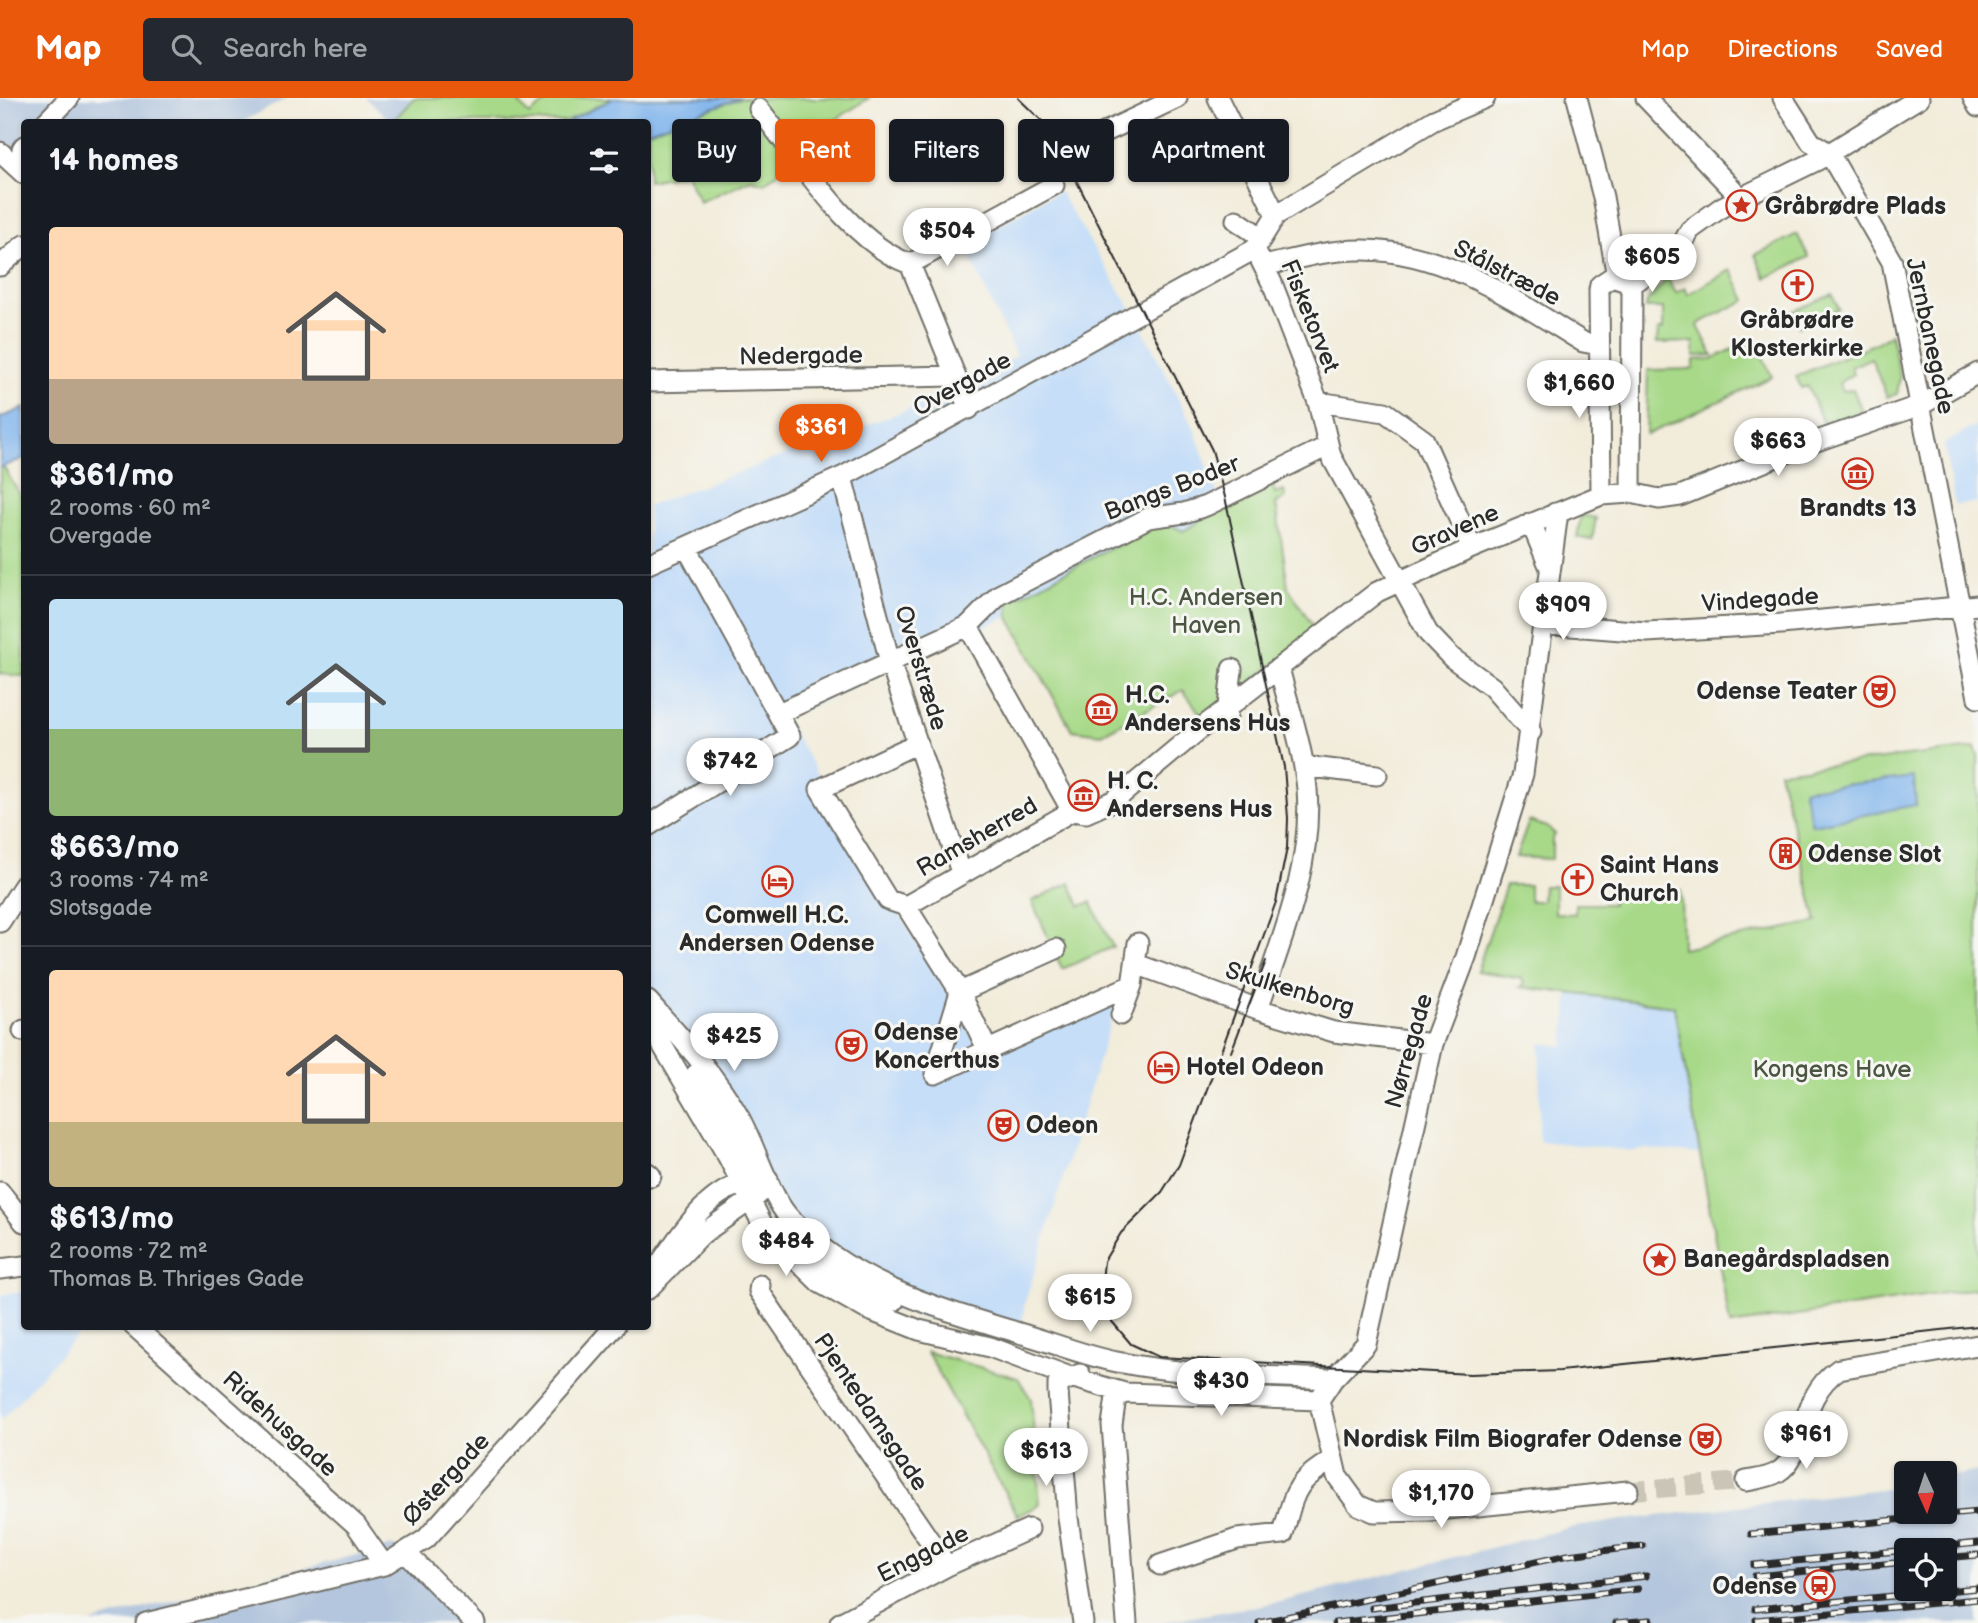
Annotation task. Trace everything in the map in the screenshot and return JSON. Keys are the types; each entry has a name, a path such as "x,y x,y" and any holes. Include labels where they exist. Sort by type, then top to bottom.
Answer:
{"street":[{"path":"50,119 69,98"},
{"path":"1218,98 1276,215"},
{"path":"1236,220 1260,251 1276,215 1434,120 1485,98"},
{"path":"1577,98 1624,281 1631,493"},
{"path":"1646,98 1742,199"},
{"name":"Jernbanegade","path":"1783,98 1811,142 1829,153 1892,262 1921,405 1968,606 1978,698"},
{"path":"1601,495 1600,285 1608,278 1624,281 1679,250 1690,230 1722,206 1742,199 1829,153 1891,108 1919,98"},
{"path":"1973,98 1978,107"},
{"path":"1114,130 1186,100"},
{"path":"760,109 849,221 892,258 910,264 1054,185"},
{"path":"0,152 21,171"},
{"path":"0,266 21,248"},
{"name":"Stålstræde","path":"1260,251 1402,254 1445,266 1475,279 1583,342 1599,345"},
{"name":"Fisketorvet","path":"1260,251 1318,402 1330,451"},
{"name":"Overgade","path":"651,563 842,477 1260,251"},
{"path":"910,264 969,409"},
{"name":"Gravene","path":"1227,717 1279,668 1377,592 1472,548 1601,495 1631,493 1659,499 1680,496 1811,443 1921,405 1978,373"},
{"name":"Nedergade","path":"651,382 955,376"},
{"name":"Fisketorvet","path":"1318,402 1385,412 1424,440 1472,548"},
{"path":"1330,451 1427,633 1452,658 1492,687 1531,732"},
{"name":"Bangs Boder","path":"779,713 968,626 999,594 1148,518 1206,506 1330,451"},
{"name":"Overstræde","path":"842,477 890,662 961,872"},
{"name":"Nørregade","path":"1319,1400 1333,1379 1366,1344 1433,1044 1466,957 1514,810 1531,732 1552,573 1557,520 1555,513"},
{"path":"1531,523 1552,573"},
{"path":"651,824 790,736 687,548"},
{"name":"Vindegade","path":"1545,624 1647,632 1781,624 1968,606"},
{"path":"968,626 1072,811"},
{"path":"1258,1009 1289,917 1303,859 1307,823 1304,766 1279,668"},
{"path":"1227,717 1232,669"},
{"name":"Ramsherred","path":"906,906 961,872 1072,811 1086,813 1115,800 1227,717"},
{"path":"918,743 820,789 888,900 906,906 960,992 987,1049"},
{"path":"1304,766 1377,775"},
{"path":"0,922 21,890"},
{"path":"1121,1015 1132,985 1138,943"},
{"path":"1056,949 960,992 934,1073 1132,985"},
{"name":"Skulkenborg","path":"1136,964 1258,1009 1334,1032 1433,1044"},
{"path":"651,1005 718,1086 738,1116 786,1214 817,1245 847,1268 881,1285 971,1318 1065,1349 1117,1362 1227,1374 1333,1379"},
{"path":"651,1027 698,1077 744,1163 754,1173 769,1180"},
{"path":"651,1028 727,1157 739,1184 804,1252 856,1289 873,1296 971,1318"},
{"path":"651,1276 688,1224 711,1201 739,1184 769,1180"},
{"path":"651,1286 702,1234 753,1200 769,1180"},
{"path":"0,1192 21,1218"},
{"path":"753,1200 765,1229 820,1283 866,1309 919,1330 1021,1356 1125,1393 1319,1400 1332,1460 1346,1492 1358,1505 1374,1512 1391,1514 1628,1491"},
{"path":"0,1269 21,1266"},
{"name":"Pjentedamsgade","path":"760,1285 759,1291 947,1566"},
{"name":"Ridehusgade","path":"138,1330 356,1525 384,1565"},
{"name":"Østergade","path":"146,1623 384,1565 407,1554 426,1539 611,1330"},
{"path":"1746,1481 1777,1473 1785,1466 1793,1455 1809,1403 1829,1376 1839,1369 1858,1363 1978,1345"},
{"path":"1065,1349 1083,1378 1099,1393 1105,1469 1118,1508"},
{"path":"1083,1623 1068,1518 1058,1384 1109,1371 1197,1383 1227,1374"},
{"path":"1125,1393 1115,1397 1113,1403 1127,1623"},
{"path":"1160,1565 1237,1539 1283,1534 1295,1490 1306,1475 1332,1460"},
{"name":"Enggade","path":"840,1623 947,1566 1029,1530"},
{"path":"407,1554 475,1623"}],"shaded area":[{"path":"0,98 288,98 248,119 21,119 21,160 0,142"},
{"path":"366,98 414,98 395,119 389,119"},
{"path":"1059,191 1137,318 1195,431 1222,508 1182,531 1178,527 1141,534 1106,550 1009,602 1008,616 785,718 978,1046 1117,1000 1025,1303 1019,1340 896,1311 801,1255 765,1214 651,1034 651,505 904,411 1016,356 965,246"},
{"path":"1978,424 1977,502 1955,506 1944,444"},
{"path":"1569,994 1674,1005 1699,1154 1647,1149 1634,1151 1539,1141 1540,1043 1564,1046"},
{"path":"21,1292 21,1330 82,1330 4,1417 0,1418 0,1295"},
{"path":"1978,1471 1978,1623 1157,1623 1280,1602 1568,1528 1894,1487 1894,1524 1957,1524 1957,1475"},
{"path":"393,1546 468,1623 90,1623 152,1606"}],"green space":[{"path":"414,98 515,98 529,115 552,98 613,98 573,119 395,119"},
{"path":"740,98 869,98 837,119 775,119 775,175 764,183 761,182 761,119 681,119"},
{"path":"672,122 672,177 651,180 651,130"},
{"path":"690,182 744,182 700,202"},
{"path":"1797,234 1809,257 1766,278 1755,255"},
{"path":"1731,270 1746,300 1698,326 1713,355 1694,356 1694,342 1657,343 1658,330 1663,330 1663,308 1646,308 1647,302 1667,278 1676,293 1685,288 1688,294"},
{"path":"1832,294 1839,309 1799,327 1792,312"},
{"path":"1891,334 1900,377 1897,394 1887,397 1871,358 1851,367 1853,374 1839,383 1843,391 1853,389 1862,411 1823,423 1808,386 1801,388 1796,376 1874,344"},
{"path":"1755,339 1772,377 1646,435 1648,370 1694,369 1694,360 1712,359"},
{"path":"3,466 21,497 21,676 0,674 0,468"},
{"name":"H.C. Andersen Haven","path":"1273,484 1275,494 1284,491 1286,498 1276,503 1288,587 1316,631 1204,719 1183,690 1102,734 1072,730 1008,616 1009,602 1106,550 1139,537 1151,526 1171,525 1183,531 1222,508"},
{"path":"1581,515 1596,518 1592,540 1577,537"},
{"name":"Kongens Have","path":"1975,748 1978,756 1978,1288 1730,1325 1674,1006 1520,987 1524,984 1522,979 1477,971 1506,885 1529,885 1529,901 1542,901 1543,886 1555,886 1555,913 1575,914 1575,904 1612,904 1613,887 1620,887 1621,892 1681,890 1682,949 1817,922 1779,771"},
{"path":"1529,821 1547,827 1555,834 1552,838 1552,859 1516,857"},
{"path":"1070,883 1080,906 1091,902 1113,947 1062,969 1032,901"},
{"path":"927,1352 1018,1378 1031,1399 1040,1505 1018,1516"}],"water":[{"path":"614,98 740,98 681,119 672,119 672,122 651,130 651,119 573,119"},
{"path":"21,409 21,459 0,468 0,418"},
{"path":"1914,777 1916,805 1812,825 1803,789"}],"tunnel":[{"path":"1628,1491 1746,1481"}],"tram line":[{"path":"1018,98 1043,122 1057,142 1212,450 1225,497 1284,767 1288,818 1287,848 1276,902 1179,1165 1162,1192 1121,1233 1104,1261 1101,1293 1109,1318 1131,1344 1159,1357 1470,1374 1560,1371 1978,1326"},
{"path":"1231,1052 1266,961"}],"railway":[{"path":"1751,1534 1978,1512"},
{"path":"1754,1565 1978,1543"},
{"path":"1259,1623 1568,1555 1643,1546"},
{"path":"1957,1557 1978,1555"},
{"path":"1755,1576 1894,1563"},
{"path":"1372,1608 1646,1576"},
{"path":"1755,1609 1978,1588"},
{"path":"1335,1623 1638,1589"},
{"path":"1756,1620 1978,1599"},
{"path":"1616,1623 1650,1620"}],"place":[{"name":"Gråbrødre Plads","path":"1742,206"},
{"name":"Gråbrødre Klosterkirke","path":"1797,286"},
{"name":"Brandts 13","path":"1858,474"},
{"name":"Odense Teater","path":"1880,691"},
{"name":"H.C. Andersens Hus","path":"1102,709"},
{"name":"H. C. Andersens Hus","path":"1084,795"},
{"name":"Odense Slot","path":"1785,854"},
{"name":"Saint Hans Church","path":"1577,879"},
{"name":"Comwell H.C. Andersen Odense","path":"777,881"},
{"name":"Odense Koncerthus","path":"851,1046"},
{"name":"Hotel Odeon","path":"1163,1067"},
{"name":"Odeon","path":"1003,1125"},
{"name":"Banegårdspladsen","path":"1660,1259"},
{"name":"Nordisk Film Biografer Odense","path":"1705,1439"},
{"name":"Odense","path":"1820,1586"}]}
